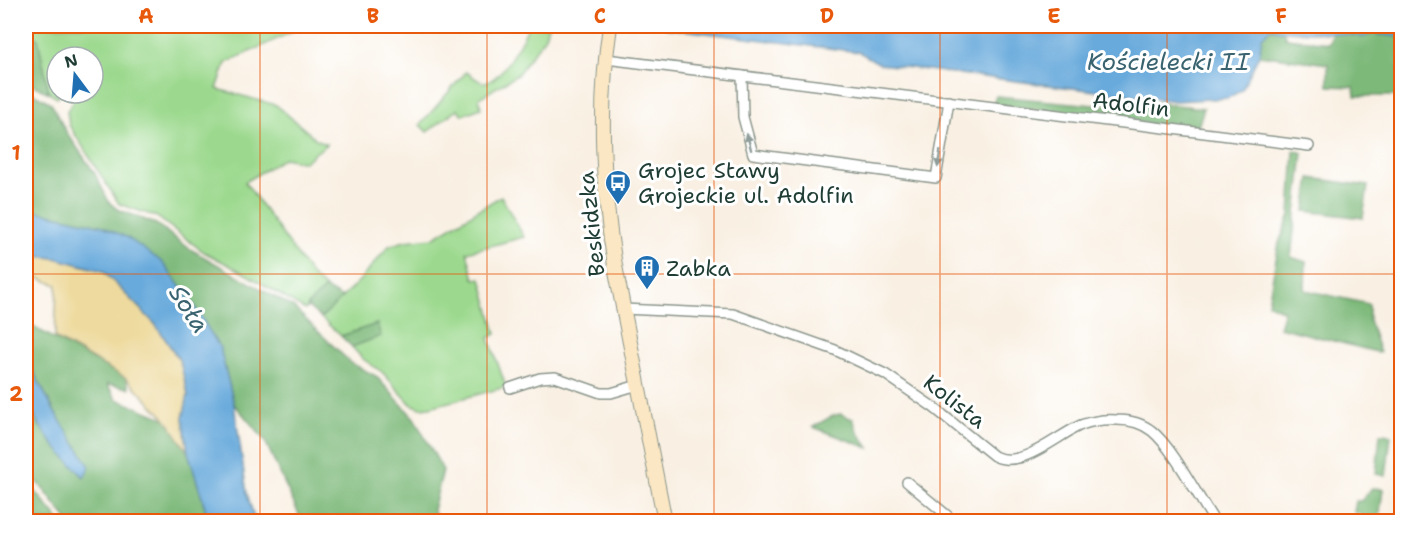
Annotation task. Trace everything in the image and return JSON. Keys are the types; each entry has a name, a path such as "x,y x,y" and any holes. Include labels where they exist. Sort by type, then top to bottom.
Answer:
{"main road":[{"name":"Beskidzka","path":"610,26 606,59 604,128 613,259 665,522"}],"street":[{"name":"Adolfin","path":"606,59 1309,146"},
{"path":"742,76 743,117 753,154 936,178 949,101"},
{"name":"Kolista","path":"623,309 733,314 835,350 885,374 933,407 994,456 1004,461 1024,456 1075,428 1092,422 1115,420 1138,423 1162,441 1215,522"},
{"path":"510,388 540,378 555,377 601,393 611,393 638,385"},
{"path":"907,482 955,522"}],"green space":[{"path":"26,26 289,26 292,32 226,63 217,89 276,105 316,139 327,144 304,162 284,158 245,182 312,276 325,288 305,310 204,252 157,217 119,204 69,125 67,111 71,105 105,105 105,45 45,45 45,73 38,39 27,34"},
{"path":"529,26 548,26 545,37 517,75 479,98 481,108 462,115 458,109 427,132 420,125 466,72 482,82 496,77 510,60"},
{"path":"1271,28 1283,31 1286,38 1329,43 1332,33 1364,37 1373,34 1401,37 1401,65 1397,96 1355,96 1354,87 1328,86 1328,64 1259,55 1262,37"},
{"path":"26,32 38,39 45,73 45,91 26,82"},
{"path":"26,89 45,100 45,105 52,105 67,133 94,172 109,202 117,209 156,224 190,249 293,307 351,363 376,376 414,418 443,470 433,510 439,521 302,521 264,439 234,404 220,348 103,226 26,209"},
{"path":"996,96 1105,106 1109,98 1204,108 1197,130 993,104"},
{"path":"1294,150 1303,153 1291,257 1306,262 1305,290 1369,304 1369,320 1380,353 1279,327 1284,311 1268,303 1279,243 1290,215"},
{"path":"1310,178 1368,186 1363,218 1305,211"},
{"path":"501,196 524,237 467,252 474,279 481,278 496,334 489,338 506,387 430,407 421,408 411,404 382,372 363,359 352,347 380,336 377,324 341,336 321,318 359,281 389,246 405,241 433,238"},
{"path":"325,288 342,298 321,318 307,306"},
{"path":"26,323 126,378 129,388 107,384 116,399 166,419 188,452 209,521 68,521 26,467 26,398 39,426 54,410 26,361"},
{"path":"377,324 381,336 352,347 341,336"},
{"path":"840,414 853,419 858,432 869,448 813,427"},
{"path":"1380,434 1391,435 1386,476 1376,474"},
{"path":"31,486 60,521 26,521 26,488"},
{"path":"1372,488 1383,489 1379,521 1361,521 1361,514 1354,512 1356,501 1361,501"}],"sand":[{"path":"26,255 55,258 103,271 155,324 180,361 188,395 183,418 188,452 166,419 126,378 55,338 57,285 26,273"}],"water":[{"name":"Kościelecki II","path":"665,26 1401,26 1402,37 1373,34 1364,37 1283,31 1271,28 1262,37 1259,55 1242,90 1228,98 1176,101 880,64 859,52 666,28"},
{"name":"Soła","path":"26,209 103,226 128,238 162,262 194,305 220,348 234,404 247,493 255,521 209,521 188,452 183,418 188,395 180,361 155,324 103,271 55,258 26,255"},
{"path":"26,361 54,411 90,466 84,477 51,441 31,411 25,391"}],"place":[{"name":"Grojec Stawy Grojeckie ul. Adolfin","path":"618,206"},
{"name":"Zabka","path":"647,291"}]}
